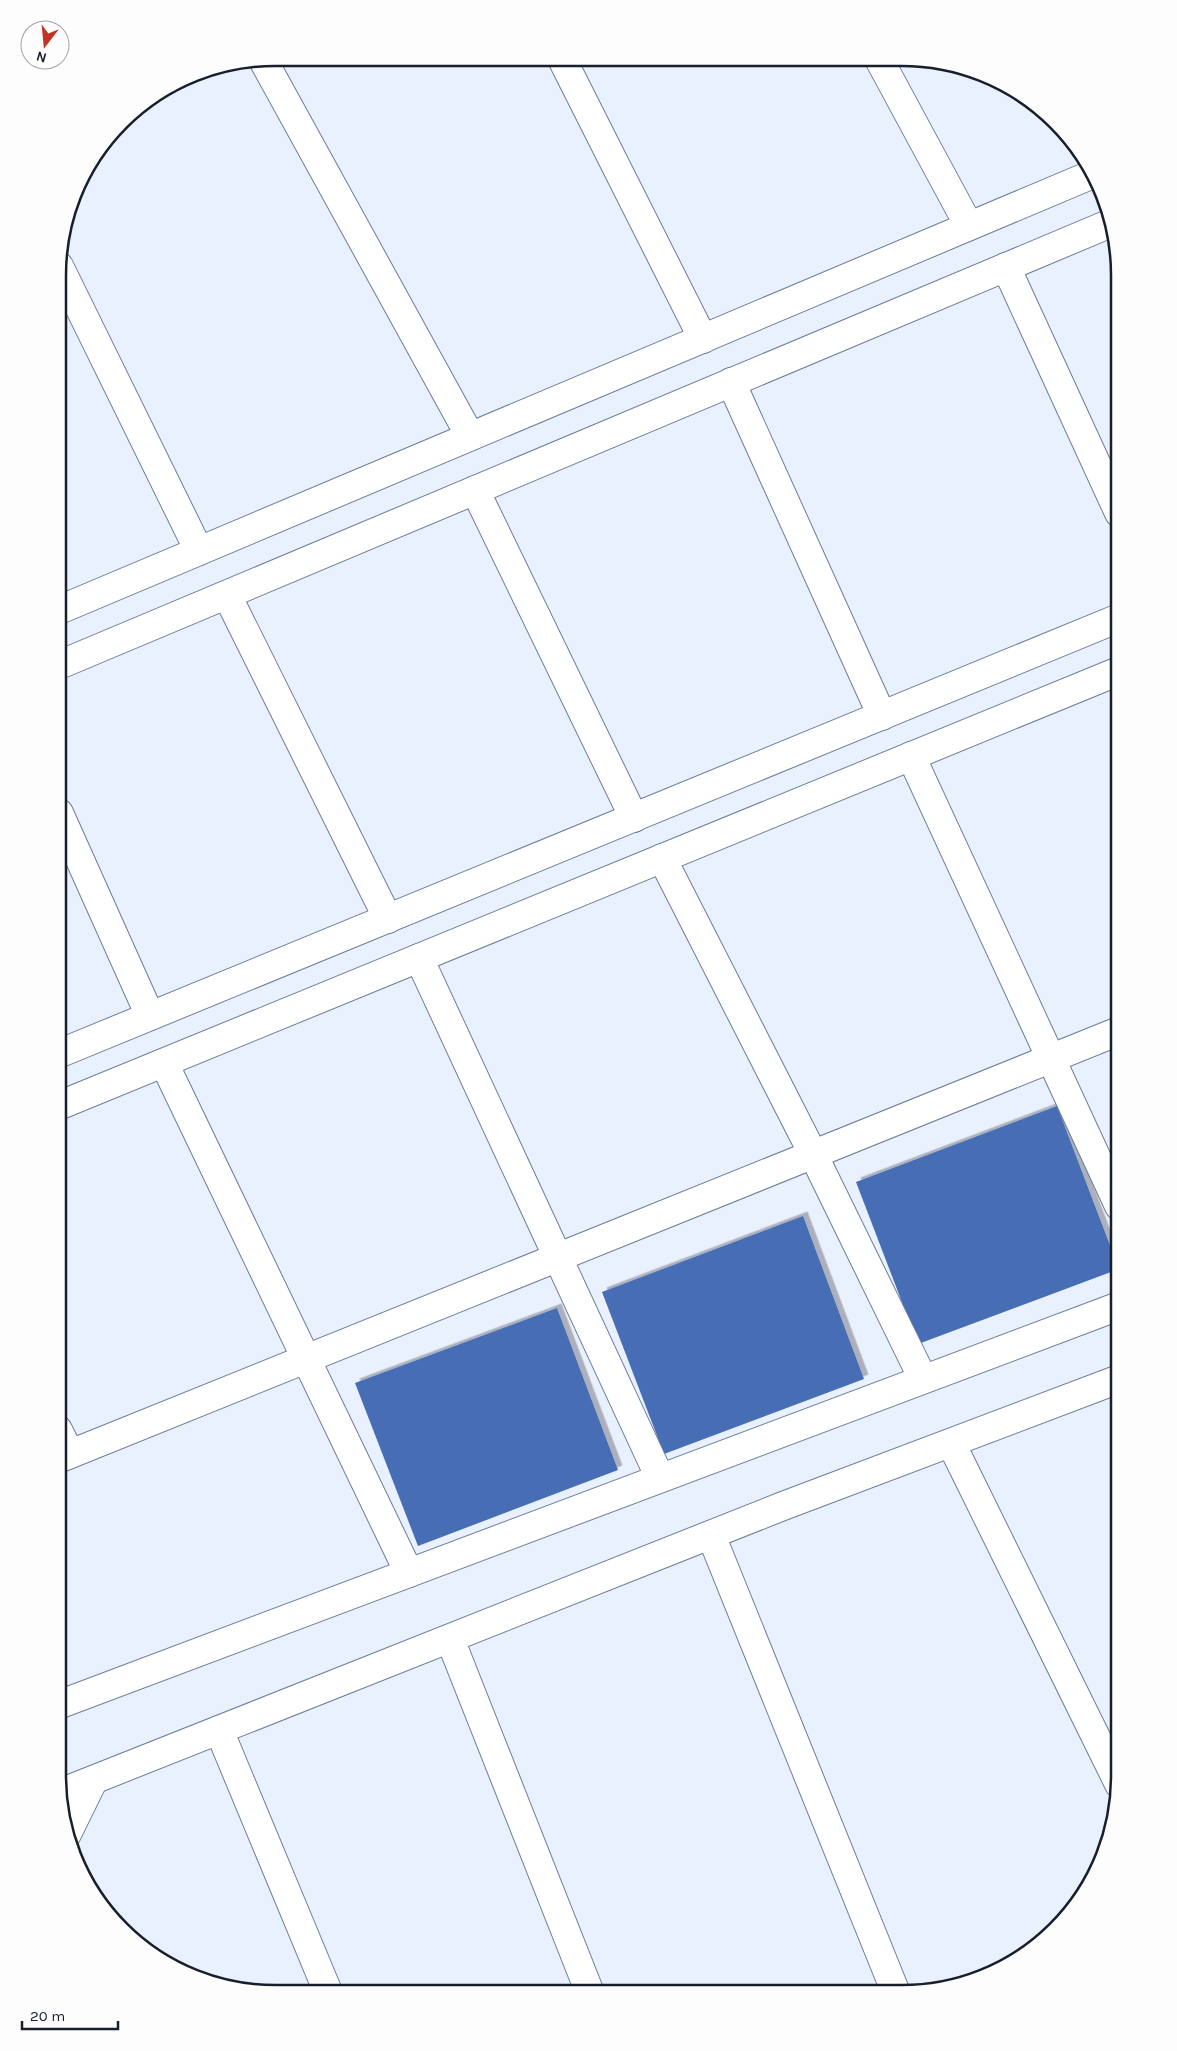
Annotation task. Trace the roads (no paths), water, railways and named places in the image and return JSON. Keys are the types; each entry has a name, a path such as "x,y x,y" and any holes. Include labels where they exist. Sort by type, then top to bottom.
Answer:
{"street":[{"path":"566,66 703,339"},
{"path":"883,66 969,226"},
{"path":"267,67 470,436"},
{"path":"66,607 1086,177"},
{"path":"66,662 1105,225"},
{"path":"1006,267 1111,497"},
{"path":"66,280 199,551"},
{"path":"731,382 882,716"},
{"path":"475,490 634,818"},
{"path":"227,594 388,919"},
{"path":"66,1051 1111,621"},
{"path":"66,1103 1111,674"},
{"path":"911,756 1111,1189"},
{"path":"66,829 150,1016"},
{"path":"662,858 813,1154 923,1379"},
{"path":"419,958 660,1478"},
{"path":"66,1447 306,1358 1111,1034"},
{"path":"164,1063 409,1573"},
{"path":"66,1702 1111,1309"},
{"path":"67,1790 712,1535 1111,1382"},
{"path":"951,1443 1111,1768"},
{"path":"712,1535 892,1985"},
{"path":"450,1639 587,1985"},
{"path":"219,1730 325,1985"},
{"path":"72,1824 93,1781"}]}
